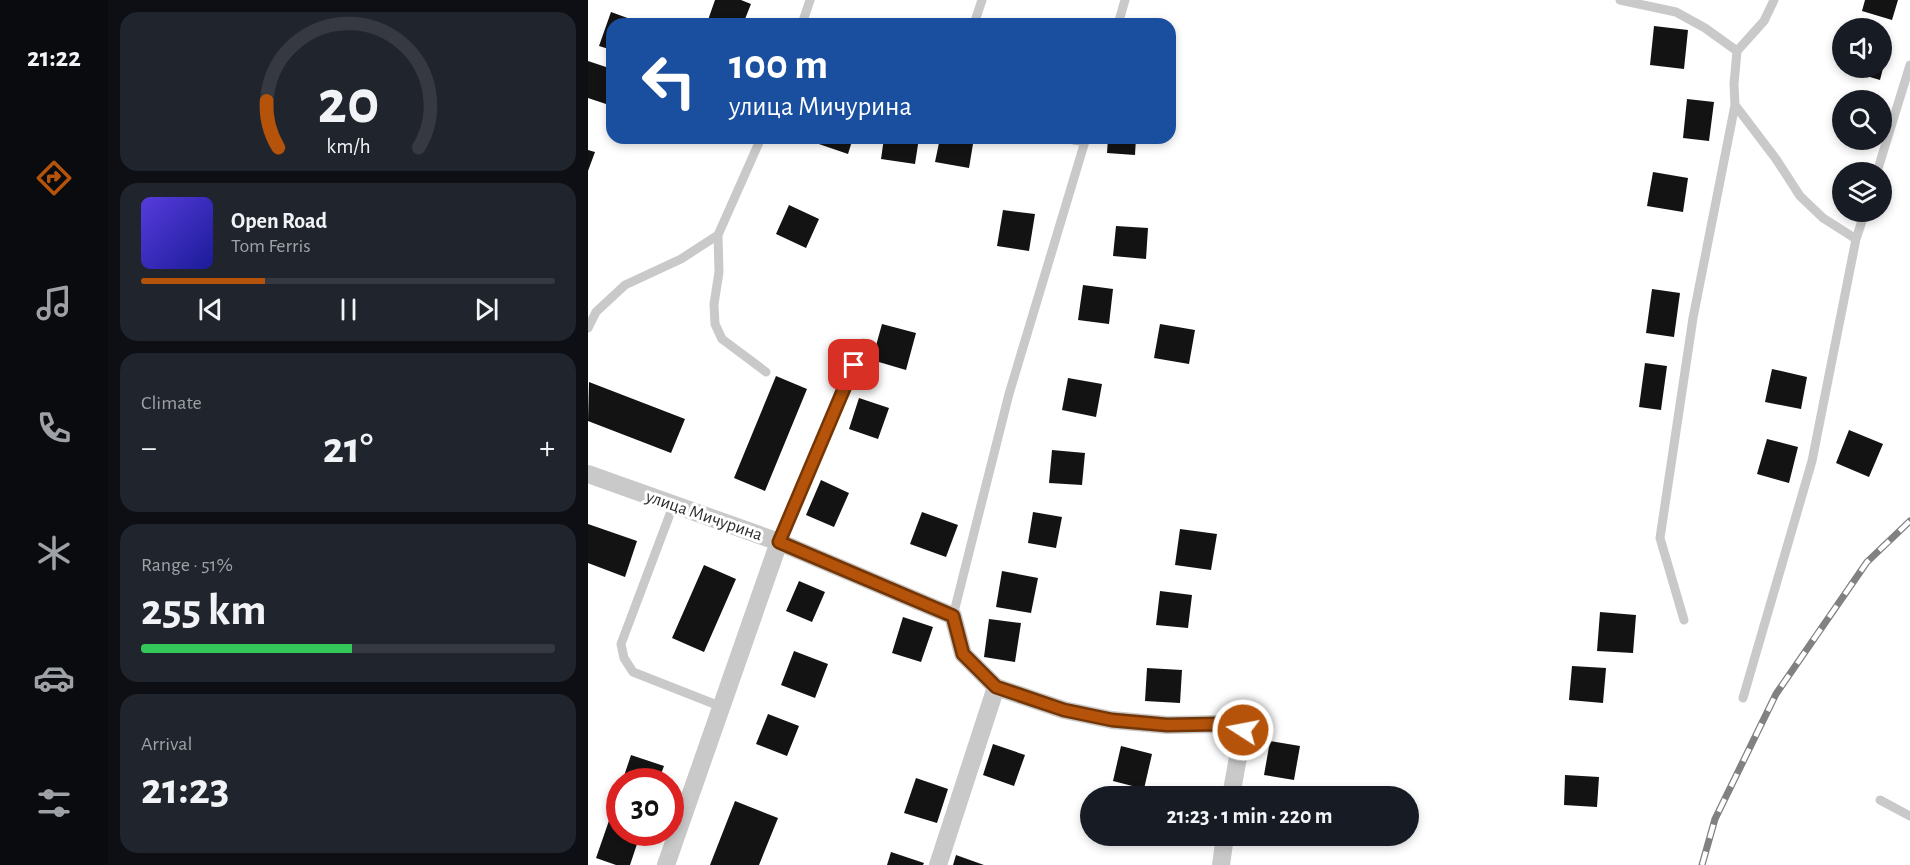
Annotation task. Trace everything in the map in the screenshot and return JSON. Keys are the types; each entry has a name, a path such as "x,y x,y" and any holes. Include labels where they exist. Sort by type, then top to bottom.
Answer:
{"street":[{"name":"улица Мичурина","path":"588,474 779,542 953,616"},
{"path":"666,865 779,542"},
{"path":"953,616 963,654 996,687 1064,710 1112,720 1167,725 1219,724 1243,730 1233,786"},
{"path":"938,865 996,687"},
{"path":"1221,865 1224,846"}],"lane":[{"path":"804,18 810,0"},
{"path":"976,18 982,0"},
{"path":"1120,18 1125,0"},
{"path":"1620,0 1676,12 1705,28 1737,51"},
{"path":"1684,620 1660,538 1693,318 1735,105 1737,51 1764,21 1774,0"},
{"path":"1880,162 1910,65"},
{"path":"1735,105 1776,159 1800,196 1823,218 1856,239"},
{"path":"758,144 718,235 719,272 714,304 715,324 722,339 766,372"},
{"path":"953,616 1009,394 1084,144"},
{"path":"1743,698 1812,461 1856,239 1862,222"},
{"path":"588,328 596,312 625,285 681,259 718,235"},
{"path":"779,542 864,343"},
{"path":"673,506 621,644 624,658 633,672 722,708"},
{"path":"1880,800 1910,816"}],"building":[{"path":"715,0 741,0 751,4 745,18 709,18"},
{"path":"1865,0 1898,0 1892,20 1892,18 1862,11"},
{"path":"611,12 628,18 609,18"},
{"path":"606,26 606,48 599,46"},
{"path":"1654,26 1688,30 1684,69 1650,65"},
{"path":"588,61 606,67 606,104 588,98"},
{"path":"1687,99 1714,102 1709,141 1683,138"},
{"path":"819,144 851,144 848,154"},
{"path":"883,144 918,144 915,164 881,159"},
{"path":"939,144 973,144 969,168 935,162"},
{"path":"1108,144 1136,144 1135,155 1107,153"},
{"path":"588,150 595,152 588,171"},
{"path":"1653,172 1688,178 1683,212 1647,206"},
{"path":"789,205 819,219 806,248 776,234"},
{"path":"1003,210 1035,214 1029,251 997,246"},
{"path":"1116,226 1148,228 1146,259 1113,256"},
{"path":"1083,285 1113,289 1109,324 1078,320"},
{"path":"1652,289 1680,293 1674,337 1646,333"},
{"path":"882,324 916,333 906,370 872,360"},
{"path":"1160,324 1195,330 1189,364 1154,358"},
{"path":"1645,363 1667,366 1661,410 1639,407"},
{"path":"1772,369 1807,377 1801,409 1765,402"},
{"path":"776,376 807,389 765,491 734,478"},
{"path":"1068,378 1102,384 1096,417 1062,410"},
{"path":"589,382 685,419 671,453 588,421"},
{"path":"859,398 889,408 878,439 849,429"},
{"path":"1849,430 1883,444 1869,477 1836,463"},
{"path":"1767,439 1798,447 1789,483 1757,474"},
{"path":"1052,450 1085,453 1082,485 1049,483"},
{"path":"821,480 849,493 834,527 806,515"},
{"path":"922,512 958,525 946,557 910,544"},
{"path":"1033,512 1062,517 1056,548 1028,543"},
{"path":"588,524 637,541 625,577 588,563"},
{"path":"1180,529 1217,534 1211,570 1175,565"},
{"path":"704,565 736,579 704,652 672,638"},
{"path":"1002,571 1038,578 1031,613 996,607"},
{"path":"799,581 825,592 812,622 786,611"},
{"path":"1160,591 1192,595 1188,628 1156,625"},
{"path":"1600,612 1636,615 1633,653 1597,651"},
{"path":"903,617 933,627 921,662 892,653"},
{"path":"989,619 1021,623 1015,662 984,657"},
{"path":"794,651 828,664 815,698 781,685"},
{"path":"1572,666 1606,668 1603,703 1569,700"},
{"path":"1147,668 1182,670 1180,703 1145,701"},
{"path":"768,714 799,726 787,756 756,744"},
{"path":"1270,741 1300,746 1294,780 1264,775"},
{"path":"993,744 1025,755 1014,786 983,775"},
{"path":"1121,746 1152,754 1145,786 1132,786 1113,781"},
{"path":"631,755 664,766 663,768 627,768"},
{"path":"1565,775 1599,777 1597,807 1564,805"},
{"path":"916,778 948,789 937,823 904,813"},
{"path":"735,801 778,818 759,865 710,865"},
{"path":"606,829 606,846 636,846 630,865 616,865 596,858"},
{"path":"891,852 924,863 923,865 887,865"},
{"path":"956,855 984,865 953,865"}],"railway":[{"path":"1702,865 1715,819 1776,694 1867,562 1910,521"}],"route":[{"path":"854,365 779,542 953,616 963,654 996,687 1064,710 1112,720 1167,725 1219,724 1243,730"}]}
